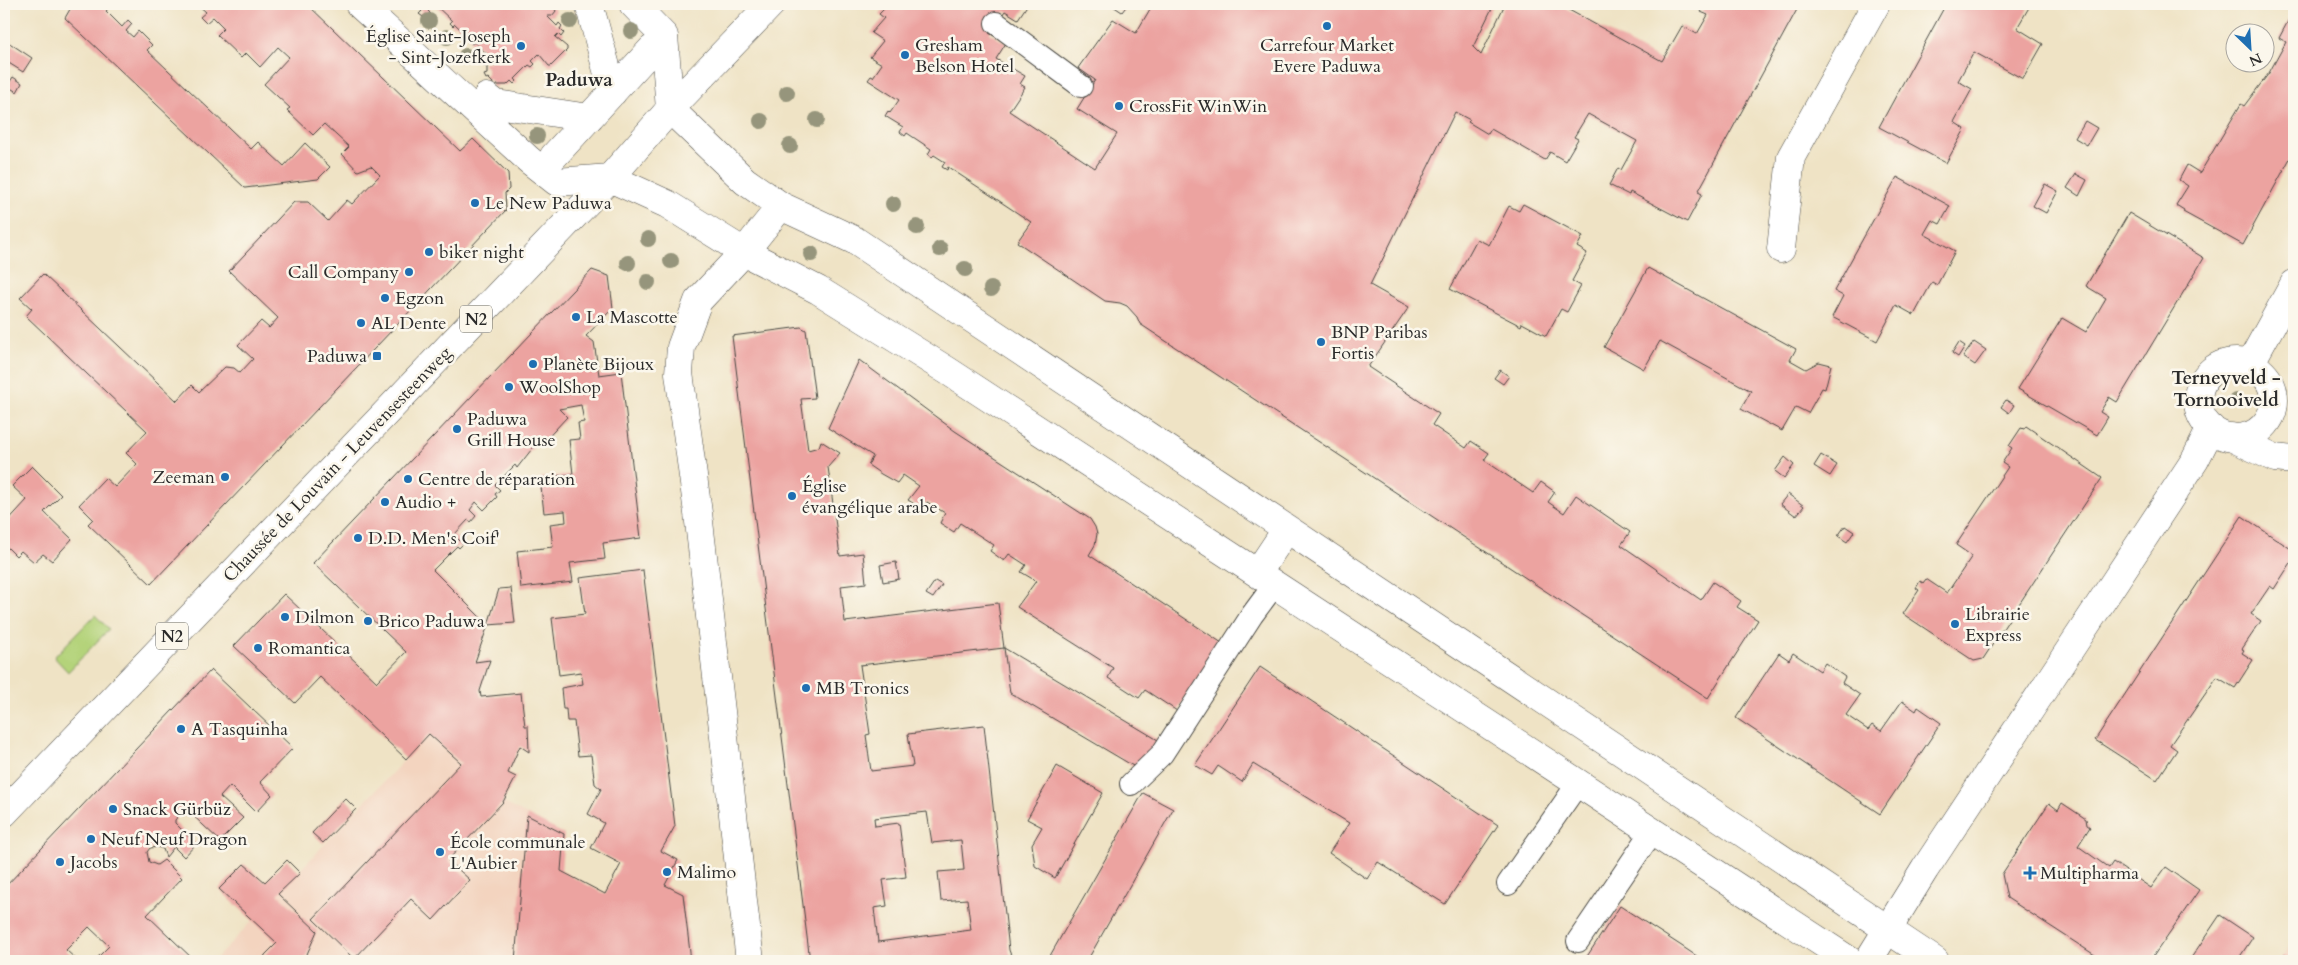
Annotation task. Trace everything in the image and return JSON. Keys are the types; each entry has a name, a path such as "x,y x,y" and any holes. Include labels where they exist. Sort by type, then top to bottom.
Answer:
{"street":[{"path":"359,4 529,160 557,182 610,178 667,204 744,252 818,290 948,371 1850,961"},
{"path":"589,4 613,92"},
{"path":"632,4 664,36 670,109 745,181 781,206 854,240 1286,530 1936,961"},
{"name":"Chaussée de Louvain - Leuvensesteenweg","path":"4,813 610,178 670,109 771,4"},
{"path":"1781,249 1791,157 1876,4"},
{"path":"554,156 652,48"},
{"path":"487,97 496,104 589,118"},
{"path":"750,961 698,513 679,373 681,347 698,301 744,252 781,206"},
{"path":"2250,364 2294,284"},
{"path":"2294,404 2270,382 2262,371 2250,364 2239,362 2227,363 2216,367 2204,380 2198,396 2199,408 2204,419 2221,433 2274,458 2294,460"},
{"path":"2221,433 2242,438 2261,428 2269,420 2274,408 2274,395 2270,382"},
{"path":"1868,961 1889,930 1925,869 2194,460 2221,433"},
{"path":"1266,578 1286,530"}],"lane":[{"path":"996,23 1081,86"},
{"path":"1131,784 1162,754 1252,615 1266,578"},
{"path":"1508,884 1579,782"},
{"path":"1578,941 1652,832"}],"shaded area":[{"name":"École communale L'Aubier","path":"429,734 502,802 564,834 554,961 214,961"},
{"path":"2294,941 2294,961 2280,961 2284,955"}],"green space":[{"path":"95,615 109,629 68,672 54,657"}],"building":[{"path":"73,4 113,4 106,11 122,27 128,20 132,24 126,31 133,37 138,31 152,45 147,50 251,149 258,142 284,166 305,143 330,167 318,179 245,188 65,18"},
{"path":"197,4 307,4 460,151 473,139 508,173 509,189 505,193 506,210 151,584 88,524 93,519 79,505 105,478 115,487 137,464 126,453 147,431 26,316 32,309 20,298 43,274 177,401 192,385 199,392 225,367 234,368 240,373 253,359 238,345 261,321 269,328 278,318 229,271 294,202 308,202 328,221 347,200 352,204 380,175 371,166 358,171 342,154 349,147 324,124 313,135 287,110 290,108 264,84 289,57 278,47 260,67 246,53 241,58 217,35 224,28 213,17 206,23 200,17 206,12"},
{"path":"414,4 434,4 428,11 431,14 423,17 419,14 422,11"},
{"name":"Église Saint-Joseph - Sint-Jozefkerk","path":"434,4 549,4 546,7 553,6 556,11 552,16 547,16 557,26 559,23 562,26 560,29 564,33 561,37 558,34 555,37 567,47 567,50 551,66 539,54 532,61 535,64 532,67 529,65 515,79 517,81 514,84 511,81 507,85 497,85 496,88 492,86 493,83 488,78 486,79 484,75 487,74 487,67 484,66 485,62 488,63 492,59 474,42 472,44 470,41 472,40 455,24 453,26 450,23 452,21"},
{"path":"889,4 1028,4 1018,19 1005,11 989,33 1006,43 996,59 1025,76 1020,84 1025,87 1009,111 1095,168 1117,134 1077,109 1095,80 1078,68 1113,19 1136,33 1153,4 1494,4 1473,47 1481,55 1505,4 1558,4 1662,61 1682,26 1697,34 1708,15 1701,12 1706,4 1800,4 1698,192 1702,194 1687,222 1630,192 1629,195 1609,185 1618,168 1621,170 1637,141 1588,114 1574,137 1578,139 1565,161 1550,152 1545,160 1491,129 1488,134 1468,122 1470,120 1455,112 1370,285 1409,307 1368,367 1439,414 1432,425 1466,448 1471,441 1489,453 1484,460 1533,493 1541,482 1555,492 1548,502 1564,513 1576,495 1630,532 1621,545 1701,600 1713,582 1741,601 1737,607 1758,620 1708,698 1140,324 1137,317 1127,306 1105,301 1017,242 1031,222 948,167 947,170 942,167 945,162 934,155 932,157 928,154 931,149 907,133 905,136 900,132 903,127 885,116 888,111 890,113 899,100 868,80 871,76 873,77 882,64 870,57 883,41 871,33 884,18 879,14"},
{"path":"1110,4 1128,4 1122,12"},
{"path":"1946,4 2031,4 2017,28 2043,44 2023,79 1974,52 1958,81 1972,89 1954,122 1965,129 1946,163 1879,127"},
{"path":"2294,10 2294,151 2243,245 2183,212 2184,210 2176,205 2188,186 2179,180 2187,165 2200,173 2241,104 2244,106 2270,72 2276,72 2276,60 2286,42 2279,38"},
{"path":"8,42 32,58 23,72 4,60 4,48"},
{"path":"13,77 22,83 17,92 7,86"},
{"path":"2085,121 2097,128 2087,145 2075,138"},
{"path":"2076,174 2087,180 2079,196 2067,188"},
{"path":"1897,177 1950,206 1940,224 1932,220 1924,234 1955,251 1937,285 1932,282 1914,315 1896,305 1877,341 1832,317 1843,296 1834,291"},
{"path":"2045,184 2058,191 2046,213 2033,206"},
{"path":"1523,204 1583,236 1577,247 1587,253 1572,281 1581,286 1567,312 1561,309 1546,336 1522,323 1521,326 1450,289 1477,239 1489,245 1509,206 1519,211"},
{"path":"2129,213 2204,258 2117,402 2109,397 2100,412 2108,417 2097,435 2018,389 2062,318 2086,332 2106,298 2086,286"},
{"path":"1648,268 1796,349 1790,360 1806,369 1819,362 1831,365 1825,389 1822,388 1808,413 1796,407 1782,431 1741,409 1751,391 1660,341 1644,369 1604,347"},
{"path":"592,270 609,276 613,308 586,336 594,342 599,375 621,372 641,538 603,543 605,559 570,563 573,582 521,588 517,551 553,547 550,524 566,522 565,511 544,513 540,478 573,474 569,440 580,439 578,423 584,422 581,405 559,409 567,417 542,444 539,440 517,468 515,465 495,485 500,490 495,494 497,497 484,510 476,502 470,510 476,516 471,522 468,520 454,535 463,544 459,548 457,546 433,570 488,625 475,662 490,660 480,691 481,697 521,693 525,726 528,726 529,752 520,746 508,773 516,777 503,802 448,860 470,880 433,920 411,899 354,959 313,919 461,763 429,734 406,759 320,677 295,703 234,646 284,594 377,682 406,652 313,563"},
{"path":"801,327 806,330 815,398 801,399 808,450 819,447 821,441 840,453 828,467 840,556 863,553 866,583 841,586 845,622 998,603 1004,648 860,665 870,734 866,735 871,771 913,766 908,734 984,725 1009,950 1013,961 810,961 732,336","holes":["927,812 932,843 961,840 964,870 938,872 941,901 967,899 971,930 878,942 874,908 887,906 883,880 906,877 899,823 875,826 874,818"]},
{"path":"1959,342 1965,346 1958,357 1952,353"},
{"path":"1974,342 1986,350 1975,365 1963,357"},
{"path":"859,360 955,431 1090,519 1097,534 1095,545 1089,555 1222,643 1177,711 1145,690 1139,698 1108,678 1113,668 1017,607 1036,581 1021,572 1026,565 1009,554 1004,561 990,551 994,545 960,523 954,532 940,523 945,513 927,502 922,509 908,500 919,486 903,475 897,483 881,474 868,465 873,456 828,428"},
{"path":"1500,370 1509,376 1503,384 1494,378"},
{"path":"2006,400 2014,405 2009,413 2001,407"},
{"path":"2026,426 2102,478 1983,659 1974,661 1903,614 1919,590 1916,588 1920,581 1923,583 1926,579 1947,593 1972,556 1956,545 2008,467 2002,463 2012,448 2009,446 2021,428 2024,429"},
{"path":"1821,455 1837,465 1830,476 1814,466"},
{"path":"1785,457 1794,465 1784,478 1775,471"},
{"path":"32,466 61,495 44,512 72,539 52,561 43,554 34,562 21,551 16,556 4,544 4,525 27,500 12,486"},
{"path":"1788,494 1804,506 1796,516 1780,504"},
{"path":"2242,516 2294,551 2294,558 2274,589 2270,586 2251,614 2261,621 2242,649 2244,650 2242,653 2253,660 2235,688 2217,677 2170,745 2177,750 2157,780 2095,740"},
{"path":"1845,526 1854,532 1847,542 1838,536"},
{"path":"896,562 899,579 883,582 880,565"},
{"path":"643,570 675,826 661,851 678,860 665,885 683,894 691,961 515,961 527,815 564,834 561,871 605,894 621,864 591,848 604,823 588,814 601,789 595,784 591,755 578,756 574,721 567,721 566,709 563,709 561,688 583,684 581,672 559,675 552,618 585,614 580,578"},
{"path":"935,581 942,585 933,598 926,594"},
{"path":"511,588 515,623 488,625 499,589"},
{"path":"1004,648 1158,740 1140,770 1010,693"},
{"path":"1779,653 1789,660 1793,653 1820,671 1825,663 1845,677 1842,683 1860,695 1846,715 1868,730 1872,725 1881,731 1902,701 1916,711 1918,707 1941,723 1880,814 1736,718"},
{"path":"1260,667 1498,825 1445,904 1378,862 1367,879 1329,853 1349,823 1253,764 1242,782 1218,766 1212,775 1195,765"},
{"path":"211,670 293,748 260,782 272,795 256,812 230,786 220,797 243,818 220,841 185,808 175,820 175,823 196,844 184,857 174,847 166,857 163,849 158,847 150,848 147,852 149,862 157,865 164,860 182,878 147,915 195,961 94,961 109,946 89,927 66,950 78,961 4,961 4,888"},
{"path":"1057,766 1103,793 1055,878 1035,866 1032,844 1042,827 1027,819"},
{"path":"1143,793 1173,809 1087,961 1047,961"},
{"path":"345,798 356,809 323,843 312,833"},
{"path":"2049,803 2058,810 2062,803 2086,819 2087,825 2090,827 2078,846 2109,868 2113,862 2151,888 2166,867 2199,890 2150,961 2104,961 2007,898 2002,874"},
{"path":"287,860 300,873 278,894 317,931 304,961 263,961 265,955 277,943 219,889 244,864 265,882"},
{"path":"1620,906 1680,945 1704,961 1584,961"},
{"path":"2220,915 2253,937 2237,961 2189,961"},
{"path":"2284,955 2294,961 2280,961"}],"place":[{"name":"Carrefour Market Evere Paduwa","path":"1327,26"},
{"name":"Église Saint-Joseph - Sint-Jozefkerk","path":"521,46"},
{"name":"Gresham Belson Hotel","path":"905,55"},
{"name":"CrossFit WinWin","path":"1119,106"},
{"name":"Le New Paduwa","path":"475,203"},
{"name":"biker night","path":"429,252"},
{"name":"Call Company","path":"409,272"},
{"name":"Egzon","path":"385,298"},
{"name":"La Mascotte","path":"576,317"},
{"name":"AL Dente","path":"361,323"},
{"name":"BNP Paribas Fortis","path":"1321,342"},
{"name":"Paduwa","path":"377,356"},
{"name":"Planète Bijoux","path":"533,364"},
{"name":"WoolShop","path":"509,387"},
{"name":"Paduwa Grill House","path":"457,429"},
{"name":"Zeeman","path":"225,477"},
{"name":"Centre de réparation","path":"408,479"},
{"name":"Église évangélique arabe","path":"792,496"},
{"name":"Audio +","path":"385,502"},
{"name":"D.D. Men's Coif'","path":"358,538"},
{"name":"Dilmon","path":"285,617"},
{"name":"Brico Paduwa","path":"368,621"},
{"name":"Librairie Express","path":"1955,624"},
{"name":"Romantica","path":"258,648"},
{"name":"MB Tronics","path":"806,688"},
{"name":"A Tasquinha","path":"181,729"},
{"name":"Snack Gürbüz","path":"113,809"},
{"name":"Neuf Neuf Dragon","path":"91,839"},
{"name":"École communale L'Aubier","path":"440,852"},
{"name":"Jacobs","path":"60,862"},
{"name":"Malimo","path":"667,872"},
{"name":"Multipharma","path":"2030,873"}],"district":[{"name":"Paduwa","path":"579,79"},
{"name":"Terneyveld - Tornooiveld","path":"2226,388"}]}
